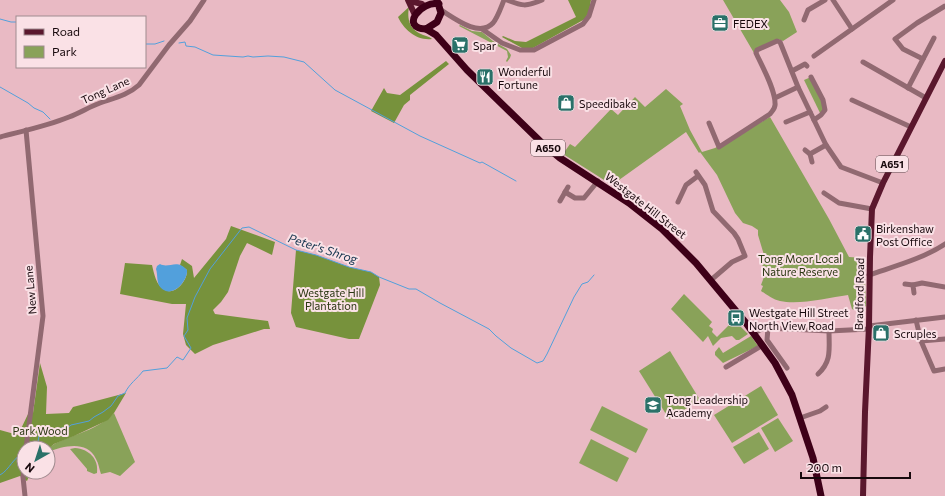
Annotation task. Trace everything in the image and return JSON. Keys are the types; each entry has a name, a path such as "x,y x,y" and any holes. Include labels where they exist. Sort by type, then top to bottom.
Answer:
{"highway":[{"path":"414,13 426,2 433,1 439,5 436,35"},
{"name":"A650","path":"414,13 413,20 417,26 426,29"},
{"path":"426,29 438,21"},
{"name":"Westgate Hill Street","path":"426,29 436,35 479,83 542,143 560,158 620,196 662,229 688,253 711,280 764,345 792,394 812,458 821,496"}],"main road":[{"path":"409,0 414,2 426,2"},
{"path":"409,0 414,13"},
{"name":"Bradford Road","path":"863,496 872,209 883,183 945,61"}],"street":[{"name":"Tong Lane","path":"0,137 69,117 134,90 190,21 204,0"},
{"path":"482,29 489,26 496,18 504,0"},
{"path":"507,0 526,6 542,0"},
{"path":"439,5 452,17 471,27 482,29 502,43 520,50 534,50 582,24 589,16 594,0"},
{"path":"804,20 808,10 825,0"},
{"path":"833,0 852,29"},
{"path":"814,56 826,51 852,29 893,0"},
{"path":"923,58 903,49 893,41 923,19 945,6"},
{"path":"438,21 452,17"},
{"path":"489,26 495,38"},
{"path":"908,88 931,40"},
{"path":"709,123 719,147 770,114 776,103 771,87 756,53 758,50 777,41 780,42 798,87 826,145 841,167 883,183"},
{"path":"866,62 926,98"},
{"path":"792,71 806,64 807,66"},
{"path":"810,77 823,100 825,110 821,116 814,120"},
{"path":"777,97 798,87"},
{"path":"852,100 911,127"},
{"path":"786,122 810,112"},
{"name":"New Lane","path":"26,130 43,316 27,440"},
{"path":"810,154 826,145"},
{"path":"805,150 810,154 812,162"},
{"path":"678,202 686,185 697,174 706,187 713,211 736,236 747,263"},
{"path":"564,192 575,198 584,198 598,181"},
{"path":"560,201 568,187"},
{"path":"824,193 839,203 872,209"},
{"path":"869,276 914,260 945,244"},
{"path":"711,280 732,262 745,256"},
{"path":"905,284 913,285 922,283 945,287"},
{"path":"913,285 914,293"},
{"path":"754,333 768,328 829,331 869,328 945,317"},
{"path":"916,320 921,341 934,371 945,369"},
{"path":"768,328 767,340 787,368"},
{"path":"818,374 825,367 828,360 829,331"},
{"path":"921,341 945,339"},
{"path":"726,367 764,345"},
{"path":"800,418 820,411 826,407"},
{"path":"23,480 25,496"}],"green space":[{"path":"568,0 591,0 589,12 585,19 533,48 522,48 502,37 503,36 515,41 526,42 576,17"},
{"path":"723,0 780,0 789,12 797,32 783,41 778,39 757,49 754,53"},
{"path":"409,7 408,15 411,26 417,32 432,39 421,38 412,34 401,22 398,17"},
{"path":"460,25 472,31 482,32 493,41 507,49 511,55 510,58 507,62 507,51 459,26"},
{"path":"446,61 449,64 410,95 410,100 404,105 394,123 371,111 384,88 387,93 400,95"},
{"path":"811,77 825,110 821,115 804,80"},
{"name":"Tong Moor Local Nature Reserve","path":"666,89 683,104 680,106 690,130 702,152 715,148 770,117 829,219 849,257 864,258 866,306 854,310 852,309 848,295 814,301 788,302 770,297 761,291 763,286 761,285 764,277 762,269 764,255 758,230 743,223 735,213 717,175 700,152 699,153 686,132 612,185 563,154 570,144 575,147 611,109 618,115 635,97 645,107"},
{"path":"231,226 275,242 272,255 247,243 240,256 228,292 213,310 215,314 268,321 270,329 264,329 213,345 195,354 186,345 183,334 186,304 172,304 120,294 125,263 152,265 159,286 165,290 173,291 180,286 186,278 187,270 180,265 182,259 192,266 194,278 226,239"},
{"name":"Westgate Hill Plantation","path":"296,250 316,255 349,267 371,272 379,277 380,285 359,339 349,339 296,327 291,313"},
{"path":"684,294 712,322 709,326 713,329 712,332 717,337 734,320 748,334 739,340 736,340 732,336 721,338 713,346 708,336 703,342 671,309"},
{"path":"751,336 758,346 723,363 715,355 715,352 719,347 723,353"},
{"path":"670,351 700,400 669,419 639,371"},
{"name":"Park Wood","path":"40,363 47,387 46,414 69,413 73,407 126,393 108,420 74,436 56,443 56,440 16,440 16,477 0,483 0,430 18,435 29,412 33,413"},
{"path":"761,386 778,415 732,443 714,415"},
{"path":"602,406 648,429 636,453 590,430"},
{"path":"114,413 135,462 120,476 110,472 101,474 97,461 92,453 87,449 75,446 56,450 56,444 60,441 95,427"},
{"path":"778,418 793,441 775,452 761,428"},
{"path":"759,432 769,449 744,464 733,447"},
{"path":"591,439 629,458 617,482 579,463"},
{"path":"75,448 85,450 95,459 97,473 94,474 87,471 87,469 70,449"}],"water":[{"path":"160,264 176,264 187,270 185,279 174,290 165,291 159,286 156,269"}],"waterway":[{"path":"0,19 16,22"},
{"path":"146,44 155,44 164,41"},
{"path":"179,43 185,42 186,46 195,47 213,55 284,57 304,62 335,90 420,136 480,163 482,162 516,181"},
{"path":"0,87 43,112 50,119"},
{"name":"Peter's Shrog","path":"38,440 39,436 44,434 54,434 61,428 66,429 71,425 89,421 103,412 111,406 118,396 125,393 143,371 167,368 177,357 183,360 191,348 184,336 188,330 187,318 195,297 210,269 242,228 249,227 296,250 316,255 349,267 371,272 379,277 409,289 416,289 489,329 511,348 537,363 543,361 547,354 574,297 582,284 588,282 594,275"},
{"name":"Peter's Shrog","path":"0,475 16,458"}],"place":[{"name":"FEDEX","path":"720,23"},
{"name":"Spar","path":"460,45"},
{"name":"Wonderful Fortune","path":"485,77"},
{"name":"Speedibake","path":"566,103"},
{"name":"Birkenshaw Post Office","path":"863,234"},
{"name":"Westgate Hill Street North View Road","path":"736,318"},
{"name":"Scruples","path":"881,333"},
{"name":"Tong Leadership Academy","path":"653,405"}]}
